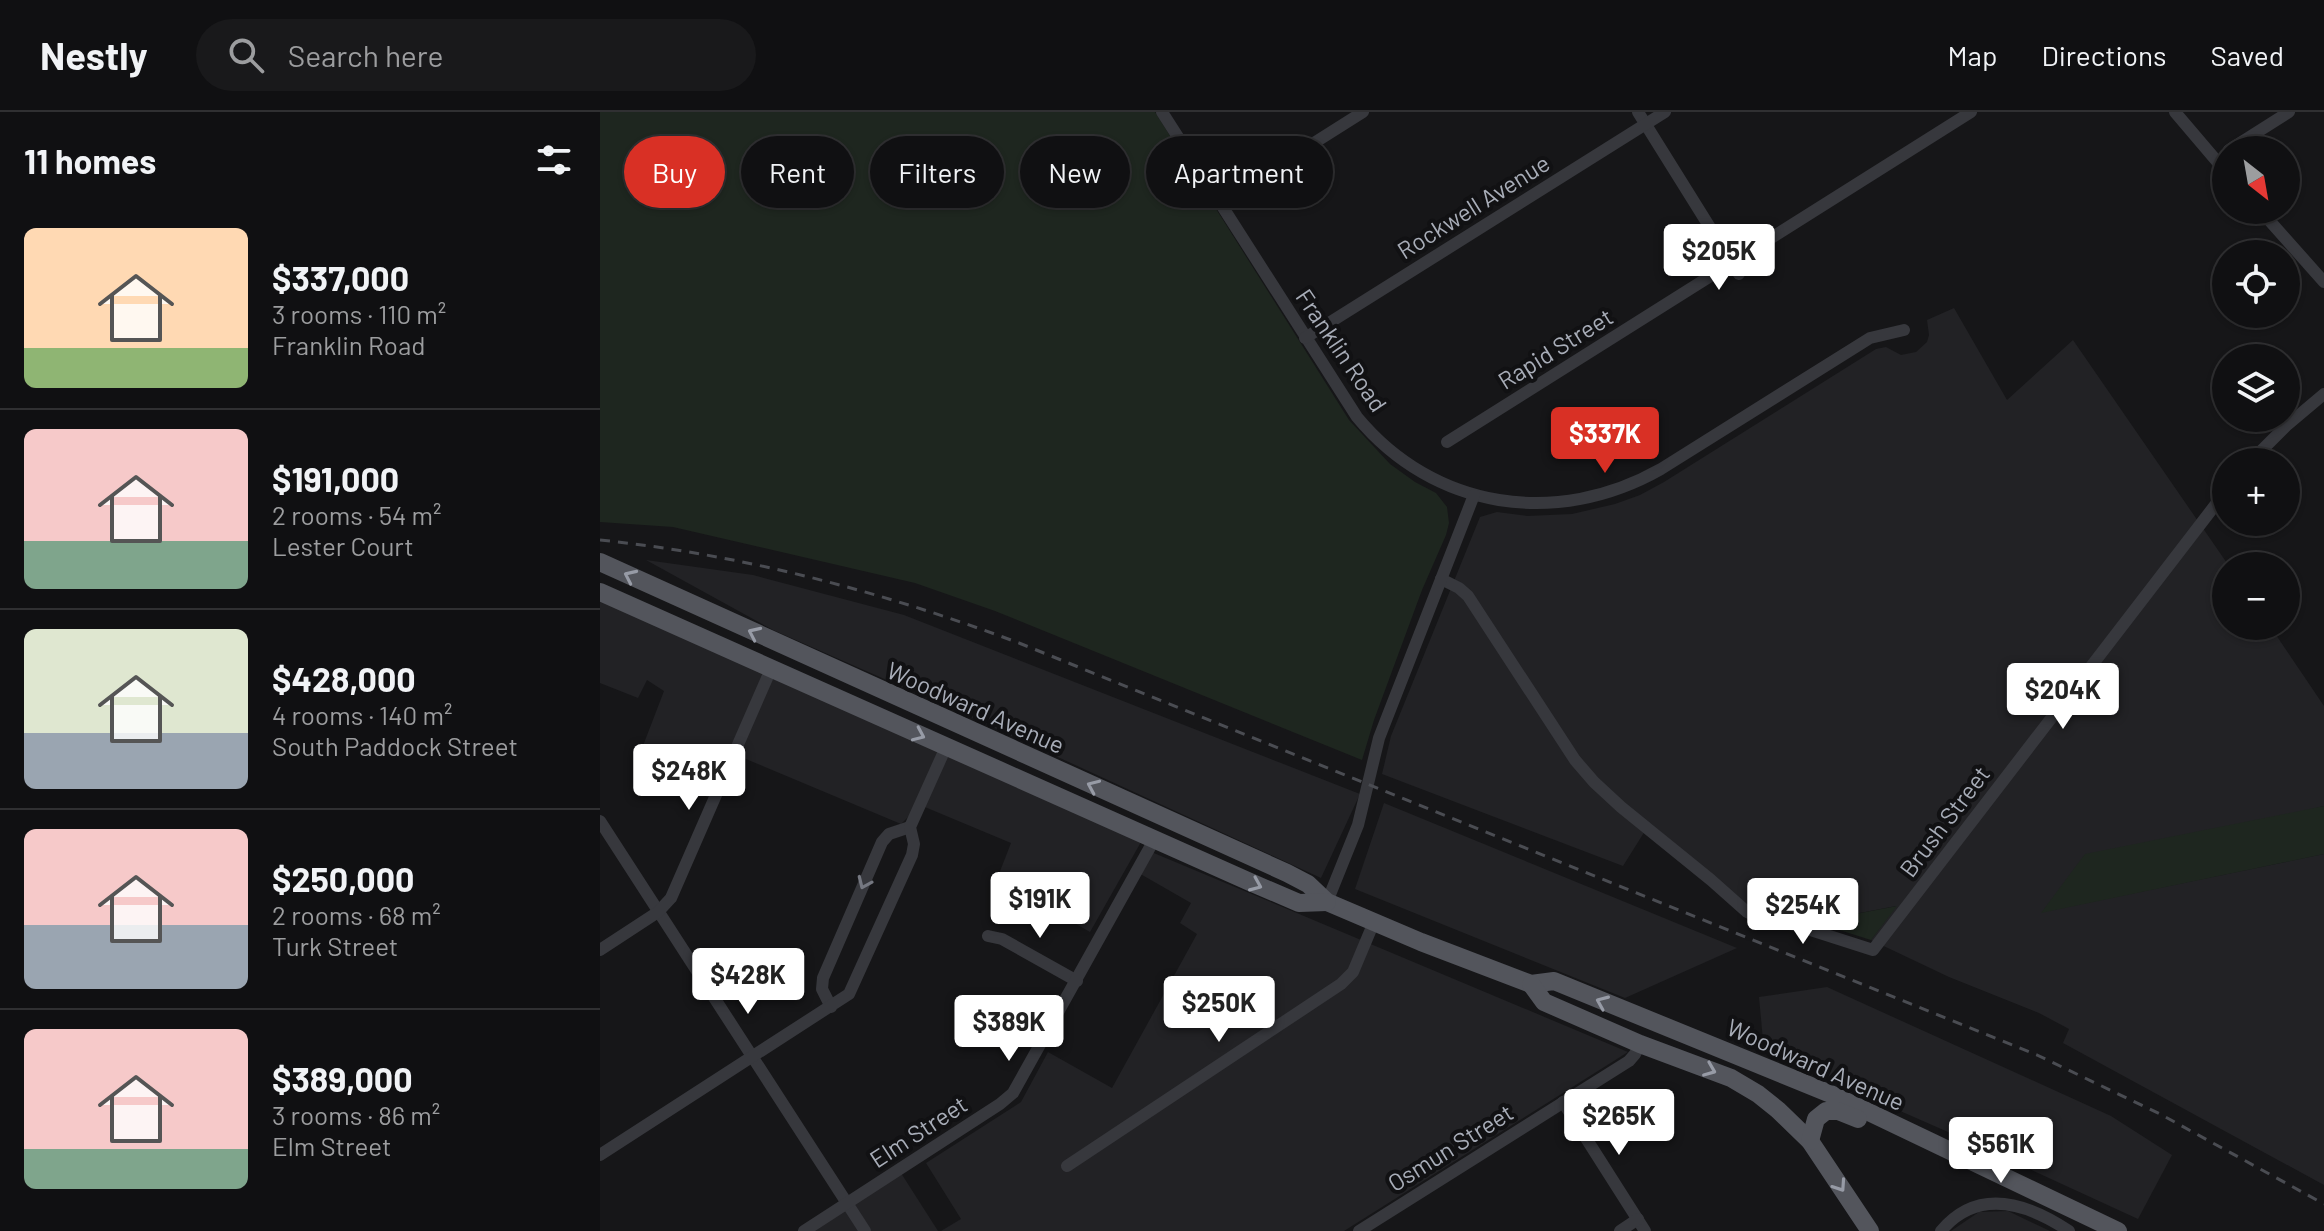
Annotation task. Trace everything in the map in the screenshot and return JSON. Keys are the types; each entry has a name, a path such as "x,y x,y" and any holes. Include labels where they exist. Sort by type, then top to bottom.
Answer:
{"main road":[{"name":"Woodward Avenue","path":"600,562 1308,884 1327,902 1531,984 1554,981 1833,1095 2118,1231"},
{"name":"Woodward Avenue","path":"600,592 1299,903 1327,902"},
{"path":"771,669 767,661 773,654 885,704 909,703"},
{"path":"946,747 959,742 1029,774 1038,769 1037,761"},
{"name":"Woodward Avenue","path":"1531,984 1544,1002 1745,1085 1778,1110 1810,1141 1870,1231"},
{"path":"1810,1141 1816,1119 1826,1111 1838,1111 1901,1136 1937,1145"}],"street":[{"name":"Franklin Road","path":"1162,112 1177,136"},
{"path":"1325,136 1363,112"},
{"path":"1638,112 1735,269"},
{"name":"Rockwell Avenue","path":"1305,338 1665,112"},
{"name":"Rapid Street","path":"1447,442 1735,269 1971,112"},
{"path":"2175,112 2212,144"},
{"path":"2251,136 2289,112"},
{"name":"Franklin Road","path":"1222,208 1350,408 1379,440 1423,473 1474,495 1518,503 1555,503 1592,498 1627,486 1661,469 1870,338 1904,330"},
{"path":"2272,224 2324,282"},
{"path":"2264,448 2324,394"},
{"path":"1327,902 1358,825 1379,738 1474,495"},
{"name":"Brush Street","path":"1441,579 1459,588 1472,601 1566,748 1594,782 1621,807 1747,912 1873,950 2212,509"},
{"path":"600,950 658,912 671,898 771,669"},
{"path":"600,1155 846,997 854,987 912,855 914,844 910,827 946,747"},
{"path":"600,821 865,1231"},
{"path":"831,1007 822,989 823,978 882,842 889,834 910,827"},
{"name":"Elm Street","path":"804,1231 1009,1097 1154,840"},
{"path":"1067,1166 1341,984 1353,972 1374,922"},
{"path":"988,936 1002,939 1077,981"},
{"name":"Osmun Street","path":"1359,1231 1629,1061 1640,1044"},
{"path":"1563,1102 1642,1225 1620,1231"},
{"path":"1941,1231 1969,1208 1995,1202 2022,1208 2069,1231"}],"shaded area":[{"path":"600,112 1155,112 1170,136 1146,136 1146,208 1215,208 1349,420 1390,464 1436,493 1447,507 1449,523 1374,720 1362,760 995,611 915,583 673,527 600,522"},
{"path":"1954,308 2007,400 2073,340 2219,552 2212,552 2212,640 2279,640 2324,706 2324,806 2042,912 2324,854 2324,1185 2063,1043 2069,1029 1871,940 1896,906 1814,922 1761,912 1751,908 1650,823 1623,866 1382,774 1391,736 1480,517 1497,512 1527,516 1572,514 1640,495 1876,349 1886,347 1901,355 1916,352 1927,342 1927,320"},
{"path":"646,560 753,575 904,615 1360,794 1321,878 773,630"},
{"path":"600,597 1141,842 1090,932 997,879 1011,843 920,805 901,824 734,754 714,800 636,764 664,691 647,680 638,698 600,683"},
{"path":"1384,803 1737,948 1625,998 1355,889"},
{"path":"2324,806 2324,854 2041,913 2085,854"},
{"path":"1149,851 1628,1052 1344,1231 941,1231 961,1219 926,1163 1021,1102 1048,1052 1112,1088 1197,934 1180,923 1191,903 1137,872"},
{"path":"1897,906 1871,940 1814,922"},
{"path":"1827,987 2111,1116 2172,1155 2138,1219 1764,1051 1759,997"},
{"path":"899,1170 938,1231 802,1231"},
{"path":"2008,1211 2050,1231 1951,1231 1979,1212"}],"railway":[{"path":"600,540 708,555 813,578 917,608 1019,643 2037,1055 2160,1114 2324,1204"}]}
